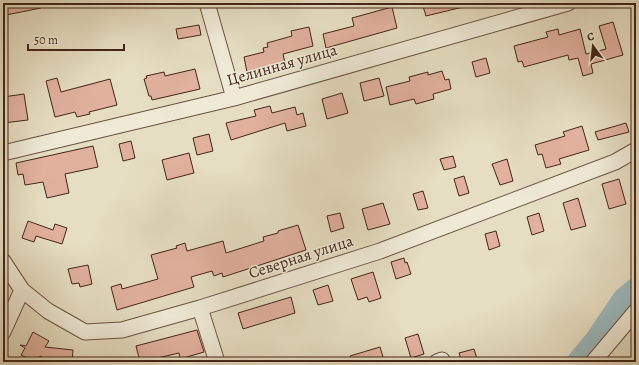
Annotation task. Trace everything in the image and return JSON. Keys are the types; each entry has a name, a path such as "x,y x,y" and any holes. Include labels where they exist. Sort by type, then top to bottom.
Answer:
{"street":[{"path":"207,3 234,98"},
{"name":"Целинная улица","path":"3,153 234,98 568,3"},
{"name":"Северная улица","path":"3,261 22,290 48,311 85,332 122,330 200,308 380,251 615,162 636,150"},
{"path":"3,332 22,290"},
{"path":"200,308 217,362"},
{"path":"593,362 636,311"}],"building":[{"path":"4,3 41,3 41,8 6,15"},
{"path":"422,3 462,3 463,7 426,16"},
{"path":"392,7 397,28 326,48 323,34 354,26 352,18"},
{"path":"613,22 623,55 591,64 593,73 583,76 578,58 569,60 568,55 524,67 522,61 518,62 514,46 548,37 546,32 558,29 559,35 580,29 586,54 606,49 599,26"},
{"path":"199,25 201,35 178,39 176,29"},
{"path":"309,27 313,46 283,54 285,63 247,72 244,57 264,52 263,48 268,47 267,43 292,36 291,31"},
{"path":"486,58 490,73 476,77 472,62"},
{"path":"195,69 200,89 152,100 151,96 149,96 144,79 147,78 146,76 164,72 165,76"},
{"path":"442,71 445,80 449,79 451,89 433,94 434,99 416,104 414,99 390,105 386,87 410,81 409,77 428,72 428,75"},
{"path":"57,78 61,92 110,79 117,105 89,112 90,114 77,117 75,112 55,117 46,81"},
{"path":"379,78 384,96 364,101 360,83"},
{"path":"342,93 348,113 327,119 322,99"},
{"path":"24,94 28,120 3,123 3,97"},
{"path":"270,106 272,113 295,107 297,115 303,113 306,126 287,131 285,123 231,140 226,123 256,116 254,110"},
{"path":"626,123 629,132 598,140 595,132"},
{"path":"582,126 589,150 559,159 561,164 546,168 542,154 538,155 535,145 565,136 563,132"},
{"path":"209,134 213,151 197,155 193,138"},
{"path":"131,141 135,158 123,161 119,144"},
{"path":"93,146 98,167 65,174 69,193 47,198 43,182 25,185 23,174 18,175 16,163"},
{"path":"189,153 194,173 167,180 162,160"},
{"path":"453,156 456,167 444,170 440,159"},
{"path":"507,159 513,181 500,185 492,164"},
{"path":"464,176 469,193 459,196 454,179"},
{"path":"619,179 626,204 609,209 602,184"},
{"path":"423,191 428,208 418,210 413,194"},
{"path":"578,198 586,226 571,230 563,203"},
{"path":"383,203 390,224 368,230 362,209"},
{"path":"340,213 344,228 331,232 327,216"},
{"path":"539,213 544,231 532,235 527,217"},
{"path":"28,221 53,230 55,224 67,228 62,244 36,236 34,242 22,238"},
{"path":"298,225 306,250 223,277 222,273 214,276 212,271 191,277 194,287 117,310 111,287 121,284 122,289 158,279 151,255 177,248 176,246 185,243 187,251 223,241 226,253 264,241 263,237"},
{"path":"496,231 500,246 489,250 485,234"},
{"path":"404,258 411,274 396,279 391,262"},
{"path":"88,265 92,284 80,287 79,283 72,284 68,269"},
{"path":"373,272 381,298 369,302 367,297 358,300 351,279"},
{"path":"328,285 333,301 318,305 313,290"},
{"path":"291,297 295,313 243,329 238,313"},
{"path":"197,330 204,352 180,359 179,353 140,362 136,346"},
{"path":"33,332 49,341 45,347 73,350 72,362 51,362 40,356 38,362 35,362 21,355 25,348 20,345 26,346"},
{"path":"418,334 424,354 411,358 405,338"},
{"path":"380,347 383,357 380,358 381,362 352,362 350,356"},
{"path":"474,349 478,362 462,362 459,353"}],"waterway":[{"path":"578,362 597,339 624,299 636,289"}]}
